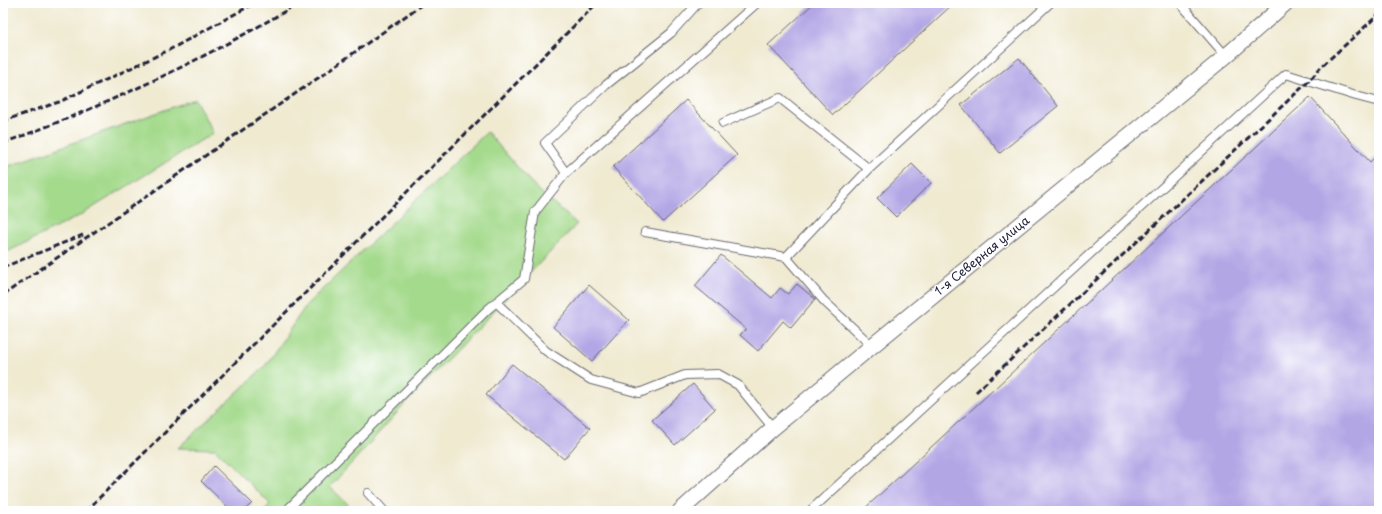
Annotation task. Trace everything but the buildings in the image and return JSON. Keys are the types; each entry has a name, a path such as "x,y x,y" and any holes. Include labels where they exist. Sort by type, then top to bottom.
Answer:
{"street":[{"name":"1-я Северная улица","path":"680,511 773,428 1226,56 1286,3"}],"lane":[{"path":"566,173 545,143 606,84 671,32 698,3"},
{"path":"286,511 496,302 524,279 535,212 566,173 756,3"},
{"path":"786,257 869,169 1050,3"},
{"path":"1180,3 1226,56"},
{"path":"810,511 1286,74 1379,102"},
{"path":"723,123 780,98 869,169"},
{"path":"646,232 786,257 824,301 872,346"},
{"path":"496,302 546,351 591,380 639,393 685,375 718,374 738,385 773,428"},
{"path":"368,493 384,511"}],"green space":[{"path":"195,99 213,133 81,215 3,254 3,168"},
{"path":"487,132 535,187 577,224 403,406 330,487 355,511 263,511 270,504 215,449 178,448 265,366 307,304"}],"railway":[{"path":"3,121 59,102 169,50 255,3"},
{"path":"3,143 41,129 154,80 264,24 299,3"},
{"path":"3,295 321,76 424,3"},
{"path":"86,511 597,3"},
{"path":"976,392 1379,14"},
{"path":"3,268 83,235"}]}
